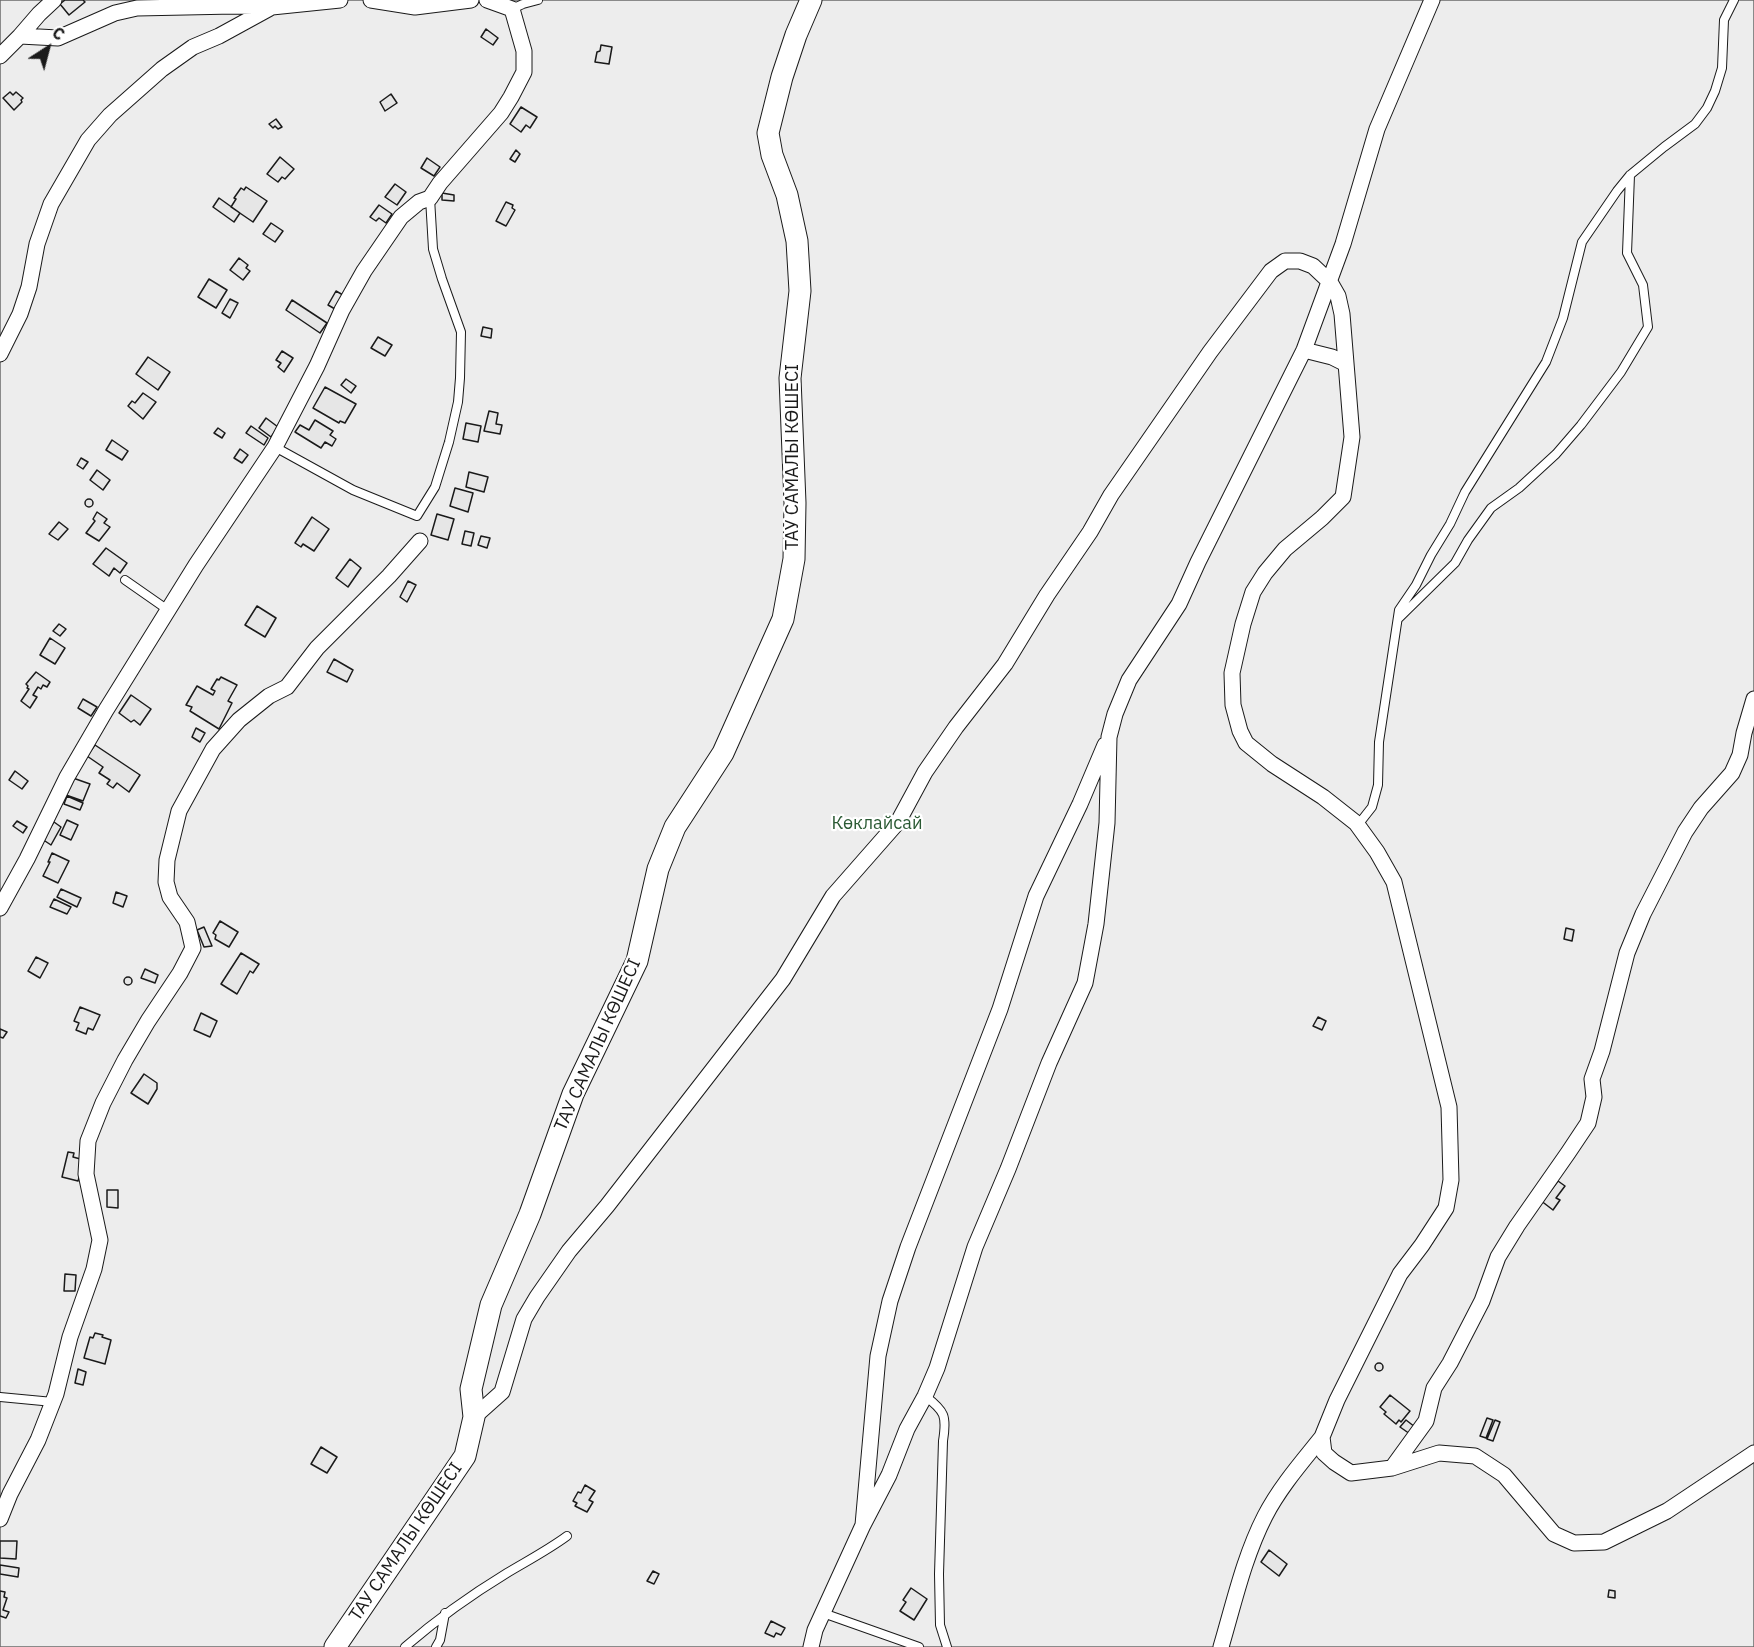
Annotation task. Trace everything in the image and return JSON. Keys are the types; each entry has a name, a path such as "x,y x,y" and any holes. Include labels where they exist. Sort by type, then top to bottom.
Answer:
{"street":[{"path":"0,56 54,0"},
{"path":"20,36 58,38 115,14 138,8 272,7 340,0"},
{"path":"371,0 415,7 471,0"},
{"path":"0,908 67,777 168,610 275,447 317,366 342,310 364,271 401,217 419,202 430,198 440,183 501,112 524,72 524,51 512,9 487,0"},
{"name":"ТАУ САМАЛЫ КӨШЕСІ","path":"335,1647 465,1456 474,1417 471,1389 491,1305 530,1214 573,1095 637,961 658,869 675,827 723,753 783,620 794,558 795,504 790,378 800,291 797,241 787,195 772,155 768,133 782,77 811,0"},
{"path":"863,1525 878,1356 890,1300 999,1009 1036,896 1109,737 1115,714 1129,680 1179,604 1304,350 1330,282 1377,129 1432,0"},
{"path":"0,354 20,314 29,286 37,244 51,204 88,140 110,115 162,69 193,47 219,36 272,7"},
{"path":"474,1417 502,1392 524,1319 537,1297 569,1251 607,1206 783,979 833,896 898,822 925,772 956,727 1005,664 1090,532 1110,495 1203,362 1271,271 1285,261 1300,261 1313,266 1330,282 1338,296 1352,437 1342,497 1322,518 1285,549 1253,592 1232,673 1233,705 1246,743 1272,764 1323,796 1356,823 1377,852 1394,882 1449,1107 1451,1180 1446,1208 1400,1274 1337,1400 1322,1437 1292,1475 1266,1515 1245,1561 1221,1647"},
{"path":"1304,350 1332,357 1346,364"},
{"path":"0,1519 10,1494 38,1440 53,1402 70,1337 94,1269 100,1240 86,1174 88,1141 103,1103 125,1060 180,974 193,948 188,922 170,897 166,882 167,860 179,811 213,749 239,720 269,696 287,687 317,648 420,541"},
{"path":"1392,1468 1426,1421 1434,1388 1450,1363 1482,1301 1498,1257 1588,1123 1594,1097 1592,1079 1602,1051 1626,953 1642,914 1685,832 1701,808 1732,773 1740,755 1754,699"},
{"path":"811,1647 815,1630 937,1368 975,1247 1049,1063 1085,983 1096,924 1107,823 1109,737"},
{"path":"1322,1437 1324,1453 1352,1473 1392,1468 1439,1453 1475,1455 1504,1475 1554,1534 1574,1544 1604,1542 1667,1511 1754,1453"}],"lane":[{"path":"512,9 538,0"},
{"path":"1356,823 1361,821 1372,807 1377,785 1379,742 1399,610 1416,585 1465,492 1546,362 1563,318 1582,242 1630,175 1695,124 1707,108 1722,68 1724,20 1734,0"},
{"path":"1398,619 1455,563 1491,508 1519,488 1569,440 1621,372 1648,327 1643,285 1627,254 1630,175"},
{"path":"275,447 353,490 417,516 435,487 449,442 458,402 460,378 461,332 434,249 430,198"},
{"path":"125,580 168,610"},
{"path":"925,1396 941,1408 946,1422 943,1441 939,1574 940,1625 946,1647"},
{"path":"0,1397 53,1402"},
{"path":"405,1647 445,1613 567,1536"},
{"path":"436,1647 440,1640 445,1613"},
{"path":"823,1613 919,1647"}],"shaded area":[{"name":"Көклайсай","path":"0,0 1754,0 1754,1647 0,1647"}],"building":[{"path":"65,0 85,2 69,15 60,4"},
{"path":"486,29 498,38 493,45 481,37"},
{"path":"601,45 612,47 609,64 595,62"},
{"path":"10,92 13,95 16,92 23,98 14,110 3,98"},
{"path":"391,94 397,103 385,111 380,102"},
{"path":"521,107 537,117 530,128 526,125 521,132 510,124"},
{"path":"276,119 282,127 278,129 269,124"},
{"path":"516,150 520,154 515,162 510,159"},
{"path":"280,157 294,169 285,179 282,177 278,182 267,174"},
{"path":"427,158 440,167 434,176 421,168"},
{"path":"395,184 406,192 397,205 385,197"},
{"path":"246,187 267,201 253,222 231,207 241,188 244,190"},
{"path":"442,193 454,195 454,201 442,200"},
{"path":"219,198 240,213 234,222 213,207"},
{"path":"506,202 513,205 512,208 515,210 506,226 496,221"},
{"path":"379,205 392,214 386,223 379,218 376,221 370,217"},
{"path":"271,223 283,231 275,242 263,234"},
{"path":"239,258 248,265 246,268 250,271 243,280 230,270"},
{"path":"209,279 227,290 216,308 198,297"},
{"path":"336,291 343,295 335,309 328,305"},
{"path":"230,299 238,303 230,318 222,313"},
{"path":"292,300 327,323 320,333 286,310"},
{"path":"483,327 492,329 491,338 481,336"},
{"path":"378,337 392,345 385,356 371,348"},
{"path":"282,351 293,358 284,372 278,367 281,363 276,360"},
{"path":"148,357 170,372 158,390 136,374"},
{"path":"346,379 356,386 351,393 341,385"},
{"path":"325,387 356,404 345,423 340,421 339,423 313,408"},
{"path":"143,393 156,402 143,419 128,406 132,401 135,403"},
{"path":"489,411 498,413 496,424 502,425 500,434 484,431"},
{"path":"266,418 278,427 271,437 259,428"},
{"path":"315,420 333,431 330,435 336,439 332,446 325,442 321,448 295,432 300,425 309,430"},
{"path":"466,423 481,426 478,442 463,439"},
{"path":"251,426 268,438 264,445 246,433"},
{"path":"218,428 225,433 222,438 214,433"},
{"path":"112,440 128,451 122,460 106,450"},
{"path":"240,449 248,455 242,463 234,458"},
{"path":"81,458 88,462 83,469 77,465"},
{"path":"97,470 110,480 103,490 90,480"},
{"path":"469,472 488,477 484,492 466,487"},
{"path":"455,488 473,493 468,512 450,506"},
{"path":"89,499 93,503 89,507 85,503"},
{"path":"97,512 107,519 104,523 110,527 99,541 86,533 95,521 93,519"},
{"path":"437,514 454,519 448,540 431,535"},
{"path":"312,517 329,529 314,551 303,544 301,547 295,543"},
{"path":"59,522 68,529 58,540 49,534"},
{"path":"465,531 474,533 471,546 462,544"},
{"path":"481,536 490,538 487,548 478,545"},
{"path":"106,548 127,563 120,573 114,568 109,576 93,564"},
{"path":"350,559 361,568 348,587 336,578"},
{"path":"408,581 416,585 407,602 400,597"},
{"path":"257,606 276,618 265,637 245,625"},
{"path":"59,624 66,629 60,636 53,631"},
{"path":"50,638 65,648 55,664 40,655"},
{"path":"334,659 353,670 347,682 327,672"},
{"path":"36,672 50,682 47,687 43,685 41,689 38,687 33,695 37,697 30,708 21,701 29,689 26,684"},
{"path":"221,677 237,685 228,701 232,703 219,729 190,711 192,707 186,705 197,686 213,695 215,691 211,689"},
{"path":"131,695 151,709 140,725 134,720 131,722 119,713"},
{"path":"83,699 97,707 91,716 78,708"},
{"path":"196,728 205,733 200,742 192,737"},
{"path":"95,745 140,775 129,792 117,783 113,788 107,784 110,780 99,773 103,767 87,756"},
{"path":"15,771 28,781 22,789 9,780"},
{"path":"73,778 90,784 83,801 66,795"},
{"path":"67,796 83,803 80,810 64,804"},
{"path":"67,820 78,825 71,840 60,835"},
{"path":"17,821 27,827 23,833 13,826"},
{"path":"54,822 61,827 51,845 42,839"},
{"path":"52,853 69,861 58,883 43,876"},
{"path":"61,889 81,898 77,907 57,897"},
{"path":"116,892 127,896 123,907 113,903"},
{"path":"54,899 71,907 67,914 50,907"},
{"path":"220,921 238,932 229,947 215,939 216,935 213,933"},
{"path":"204,927 212,946 204,947 197,930"},
{"path":"1566,928 1574,930 1572,941 1564,939"},
{"path":"241,953 259,964 253,973 250,971 237,994 221,984"},
{"path":"36,957 48,963 40,978 28,971"},
{"path":"145,969 158,975 155,983 141,978"},
{"path":"128,977 132,981 128,985 124,981"},
{"path":"80,1007 100,1015 93,1030 88,1028 86,1034 76,1030 79,1023 74,1021"},
{"path":"201,1013 217,1021 210,1037 194,1030"},
{"path":"1318,1017 1326,1021 1322,1030 1313,1026"},
{"path":"0,1029 7,1032 3,1038 0,1037"},
{"path":"144,1074 157,1083 157,1089 148,1104 131,1093"},
{"path":"68,1152 74,1153 73,1157 84,1160 78,1181 62,1177"},
{"path":"1558,1181 1565,1186 1556,1198 1560,1200 1553,1210 1540,1200"},
{"path":"107,1190 118,1190 118,1208 107,1207"},
{"path":"65,1274 76,1275 75,1291 64,1291"},
{"path":"95,1333 111,1340 105,1364 84,1358 90,1337 93,1338"},
{"path":"1379,1363 1383,1367 1379,1371 1375,1367"},
{"path":"78,1369 86,1372 83,1385 75,1383"},
{"path":"1390,1395 1410,1411 1401,1422 1399,1420 1396,1424 1384,1414 1386,1412 1380,1407"},
{"path":"1487,1418 1493,1420 1486,1438 1480,1436"},
{"path":"1406,1420 1415,1427 1410,1434 1400,1427"},
{"path":"1495,1420 1500,1422 1493,1441 1487,1439"},
{"path":"321,1447 337,1457 327,1473 311,1464"},
{"path":"585,1485 595,1491 589,1500 593,1502 587,1512 575,1506 577,1503 573,1501"},
{"path":"0,1541 17,1541 16,1559 0,1558"},
{"path":"1269,1550 1287,1564 1279,1576 1261,1562"},
{"path":"0,1565 19,1568 18,1577 0,1574"},
{"path":"653,1571 659,1574 654,1584 647,1581"},
{"path":"911,1588 927,1599 914,1620 900,1611 906,1602 903,1600"},
{"path":"1609,1590 1615,1591 1615,1598 1608,1597"},
{"path":"0,1591 5,1592 4,1597 7,1598 3,1610 9,1612 6,1618 0,1616"},
{"path":"771,1621 785,1628 781,1635 776,1633 774,1637 765,1633"}]}
